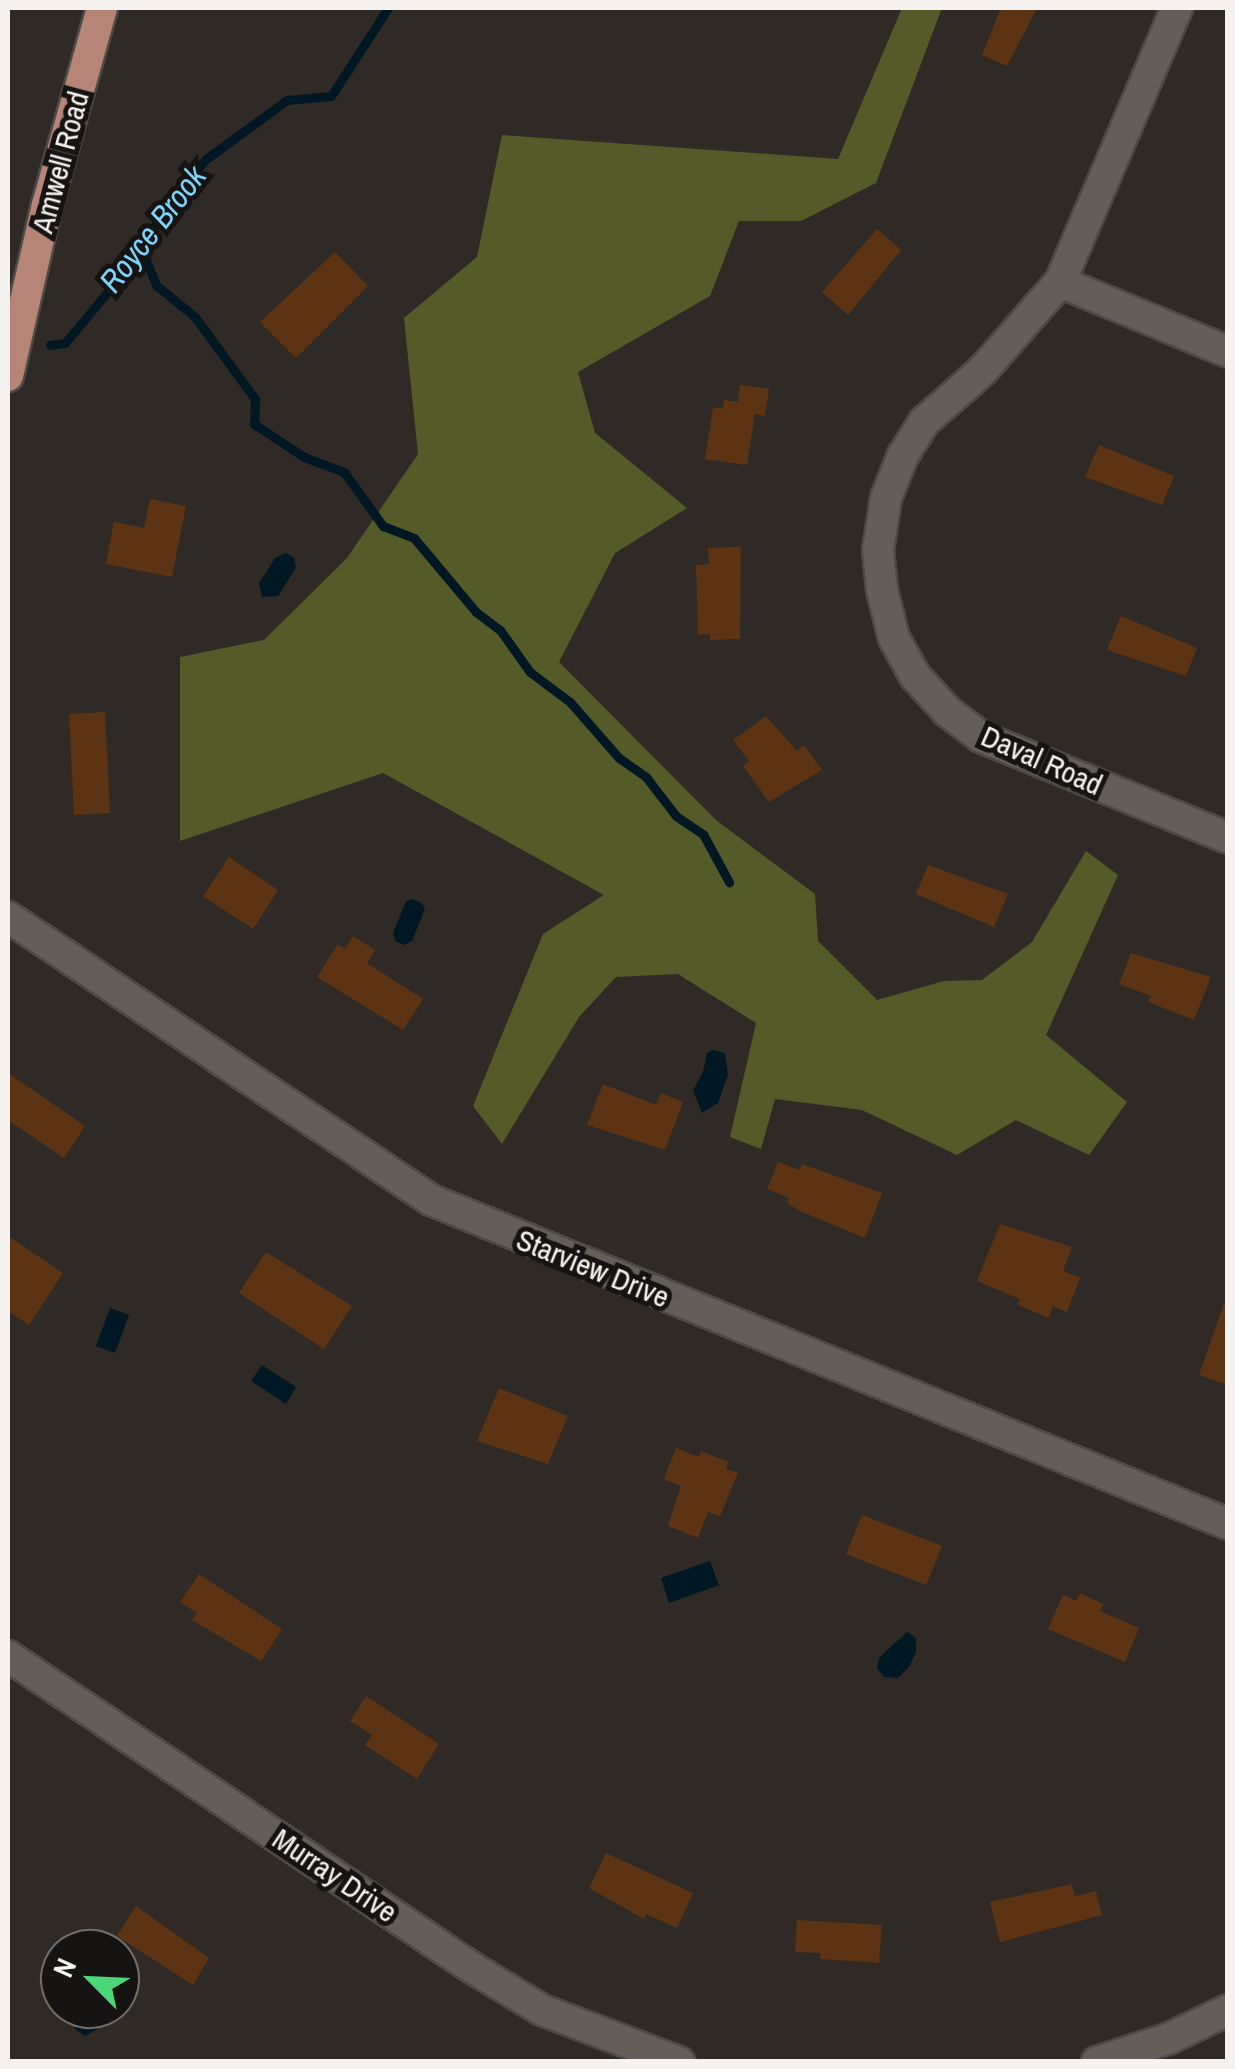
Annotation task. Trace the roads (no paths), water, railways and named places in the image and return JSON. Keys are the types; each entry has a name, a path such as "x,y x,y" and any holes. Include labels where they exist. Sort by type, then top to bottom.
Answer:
{"main road":[{"name":"Amwell Road","path":"8,376 47,206 102,8"}],"street":[{"name":"Daval Road","path":"1177,8 1060,282 982,372 924,422 903,455 886,498 878,550 894,638 915,676 948,712 981,736 1228,838"},
{"path":"1060,282 1228,352"},
{"name":"Starview Drive","path":"8,917 431,1200 1228,1524"},
{"name":"Murray Drive","path":"8,1656 471,1968 542,2010 679,2062"},
{"path":"1097,2062 1170,2038 1228,2010"}],"water":[{"path":"286,553 294,558 296,568 278,596 262,597 259,583 275,558"},
{"path":"412,899 425,909 412,941 404,945 395,941 393,933 406,901"},
{"path":"707,1053 725,1053 728,1075 718,1103 702,1113 693,1090"},
{"path":"110,1308 129,1315 115,1353 96,1346"},
{"path":"262,1365 296,1387 286,1404 251,1381"},
{"path":"710,1561 719,1585 669,1603 661,1578"},
{"path":"907,1632 916,1638 916,1652 909,1667 898,1678 884,1677 877,1668 879,1658"},
{"path":"75,2029 97,2029 96,2030 85,2036"}],"waterway":[{"name":"Royce Brook","path":"50,345 65,343 128,267 175,195 206,159 287,100 331,96 388,8"},
{"path":"141,247 156,285 195,317 255,399 254,424 304,457 344,472 383,526 414,538 476,612 500,630 530,672 570,702 619,758 646,777 676,816 703,834 729,882"}]}
